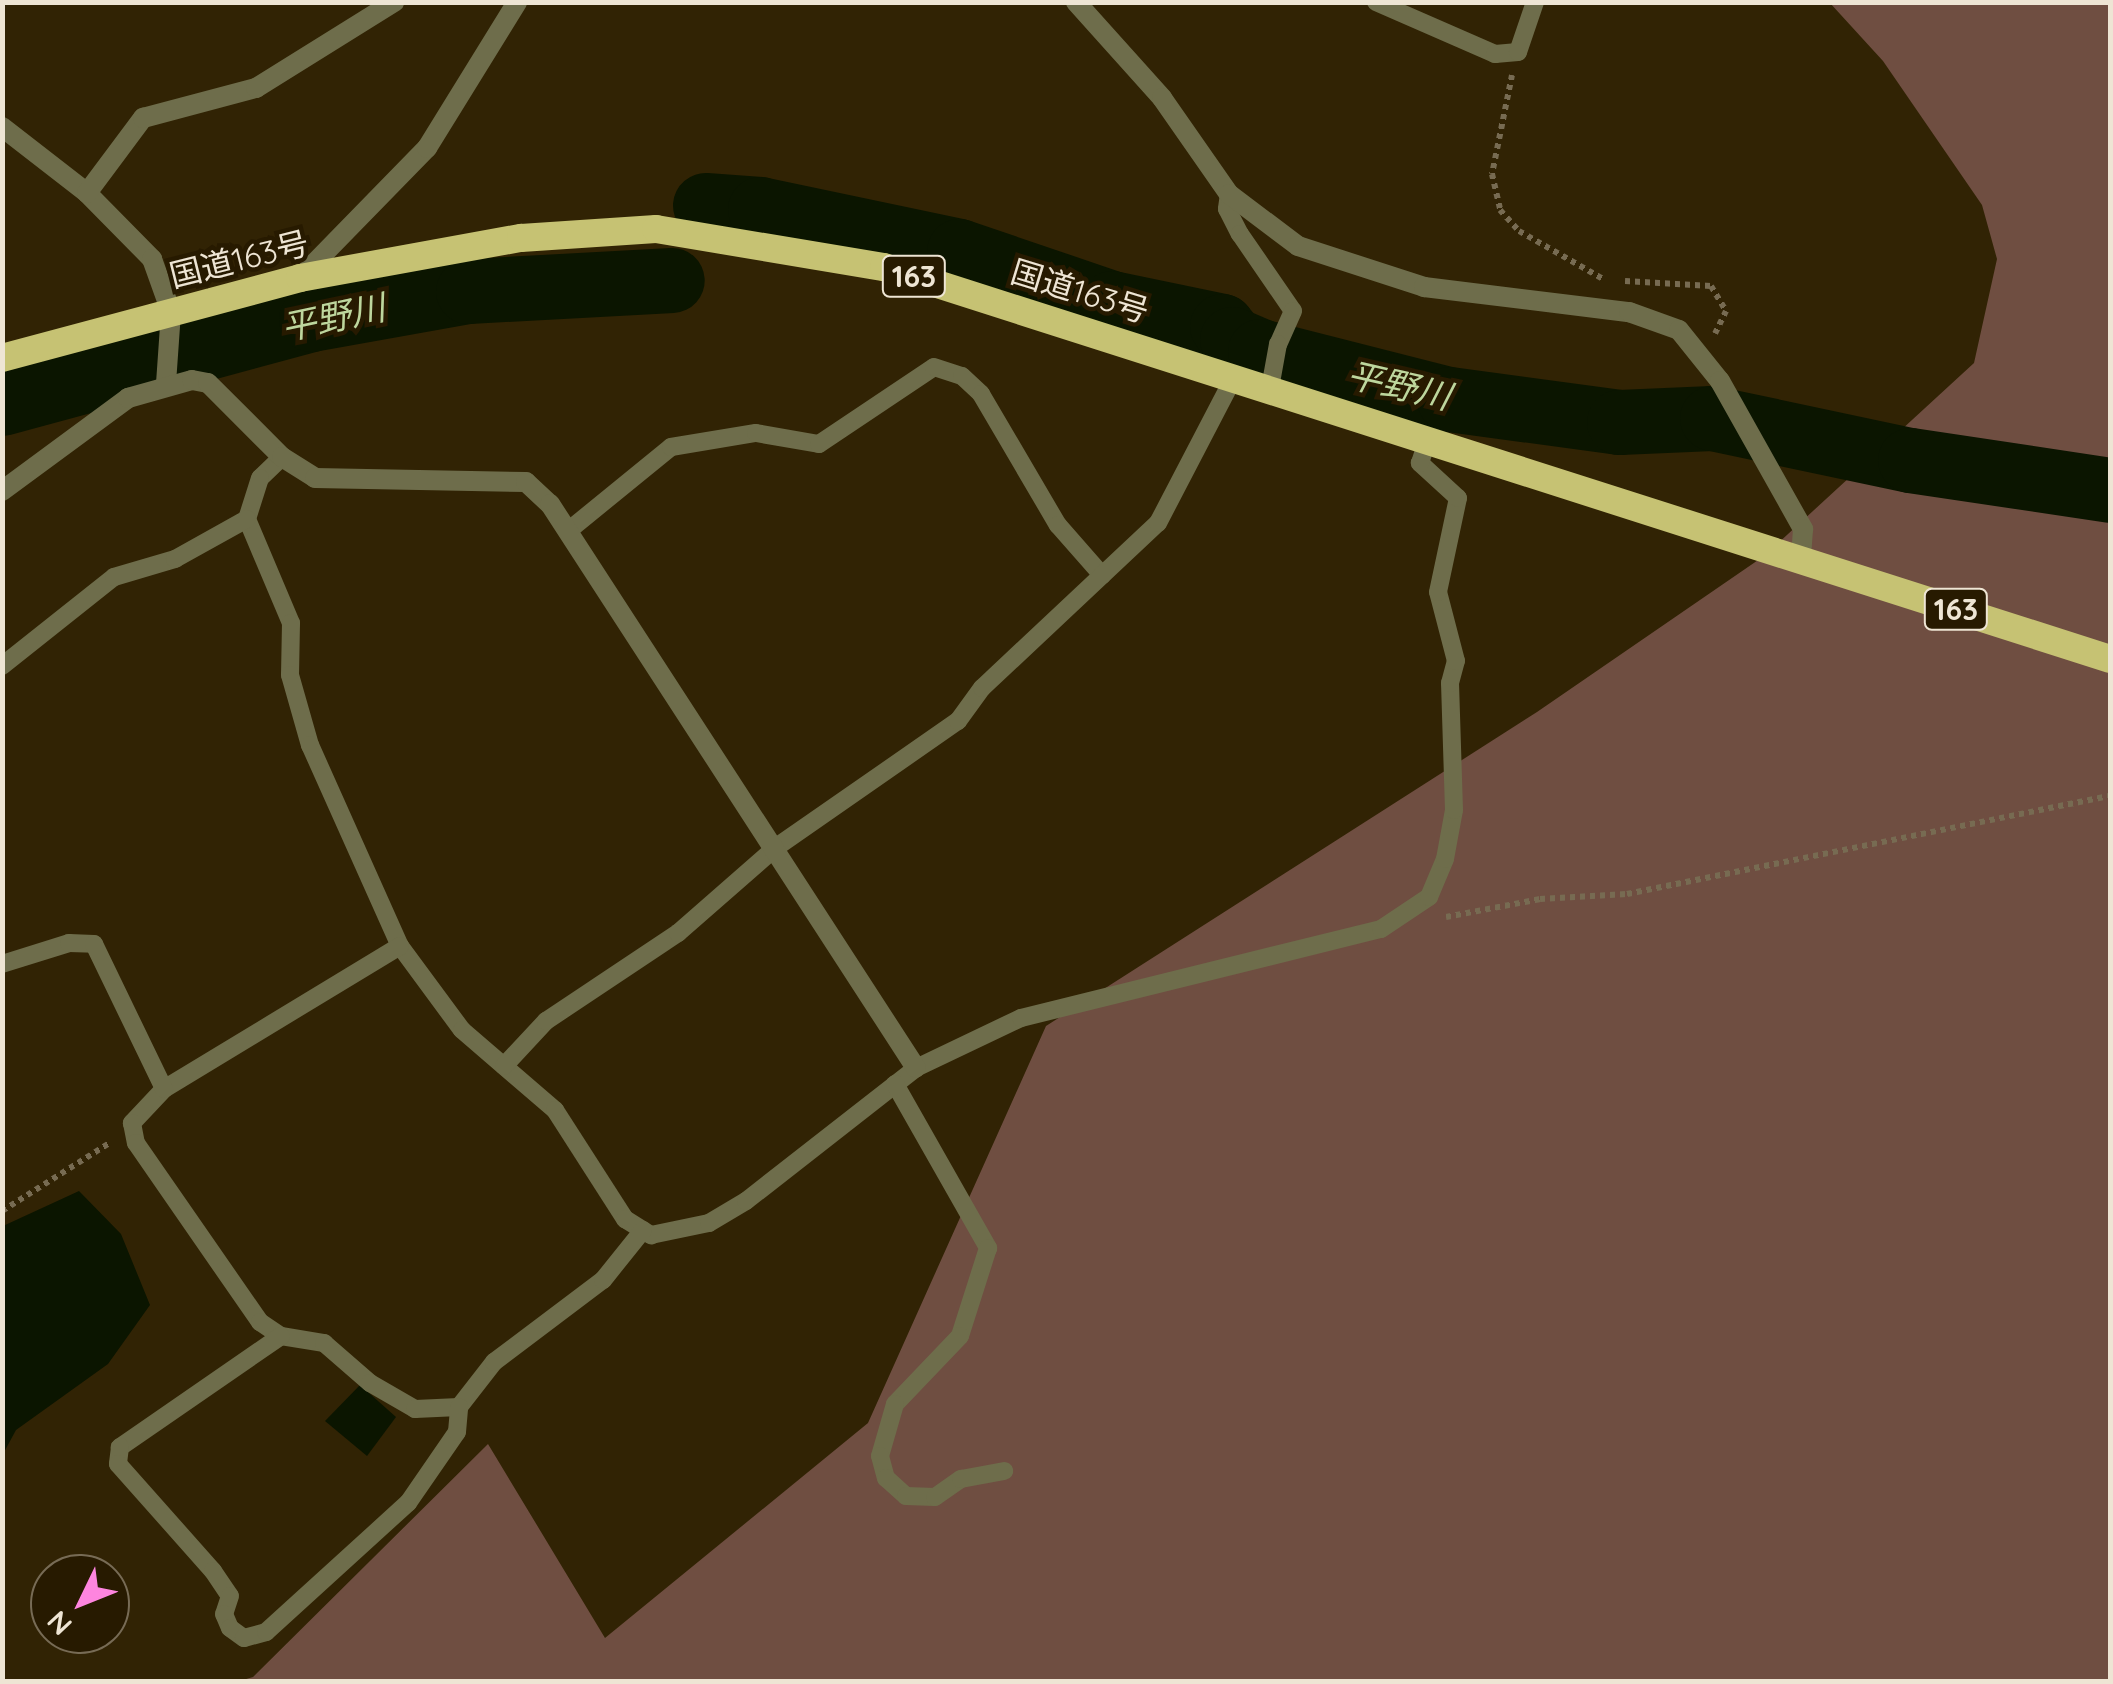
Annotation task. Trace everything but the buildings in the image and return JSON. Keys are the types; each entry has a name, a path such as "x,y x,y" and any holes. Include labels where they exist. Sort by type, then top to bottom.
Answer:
{"highway":[{"name":"国道163号","path":"2,358 300,278 521,238 656,229 884,267 1235,376 1271,376 1428,438 2110,659"}],"street":[{"path":"86,193 143,118 256,88 394,2"},
{"path":"300,278 426,148 516,2"},
{"path":"1086,5 1162,98 1230,194 1287,238 1327,257 1424,287 1659,320 1679,330 1704,357 1803,529 1801,558"},
{"path":"2,128 86,193 152,259 171,312 166,384"},
{"path":"2,491 128,398 166,384 208,383 282,458 314,478 526,482 568,531 916,1068"}],"lane":[{"path":"1376,2 1467,47 1518,52 1535,2"},
{"path":"1230,194 1227,208 1240,234 1294,311 1278,344 1271,376"},
{"path":"568,531 670,447 756,433 819,444 934,367 962,376 980,394 1058,526 1102,575"},
{"path":"504,1066 546,1022 678,934 775,848 958,721 982,688 1158,523 1235,376"},
{"path":"282,458 260,478 247,519 286,606 290,675 310,745 400,946 462,1030 555,1110 625,1220 651,1235 708,1223 916,1068 1021,1018 1381,930 1429,897 1445,859 1454,810 1450,684 1456,661 1438,592 1458,498 1420,463 1428,438"},
{"path":"2,666 114,577 175,559 247,519"},
{"path":"2,964 69,943 94,944 164,1090"},
{"path":"400,946 164,1090 130,1130 260,1322 281,1336 324,1343 370,1383 415,1408 459,1408"},
{"path":"895,1084 988,1248 960,1336 894,1404 880,1456 886,1478 906,1496 935,1497 974,1474 1004,1472"},
{"path":"281,1336 120,1448 118,1464 213,1571 230,1596 224,1614 230,1628 244,1638 266,1632 408,1503 457,1432 459,1408 494,1362 603,1280 643,1230"}],"path":[{"path":"1518,52 1492,174 1500,210 1519,231 1612,283 1711,286 1726,311 1704,357"},
{"path":"1434,919 1540,899 1627,894 2110,796"},
{"path":"2,1211 130,1130"}],"shaded area":[{"path":"1830,3 2110,3 2110,1681 236,1682 253,1677 488,1444 605,1638 868,1423 1046,1026 1537,712 1764,556 1974,363 1997,259 1982,205 1883,61"},
{"path":"79,1191 121,1234 150,1305 108,1364 16,1430 3,1454 3,1226"},
{"path":"360,1385 396,1417 367,1456 325,1421"}],"waterway":[{"name":"平野川","path":"705,205 760,209 959,251 1112,303 1222,326 1232,339 1260,351 1449,399 1619,422 1712,418 1910,460 2110,490"},
{"name":"平野川","path":"2,403 311,319 468,291 672,280"}]}
